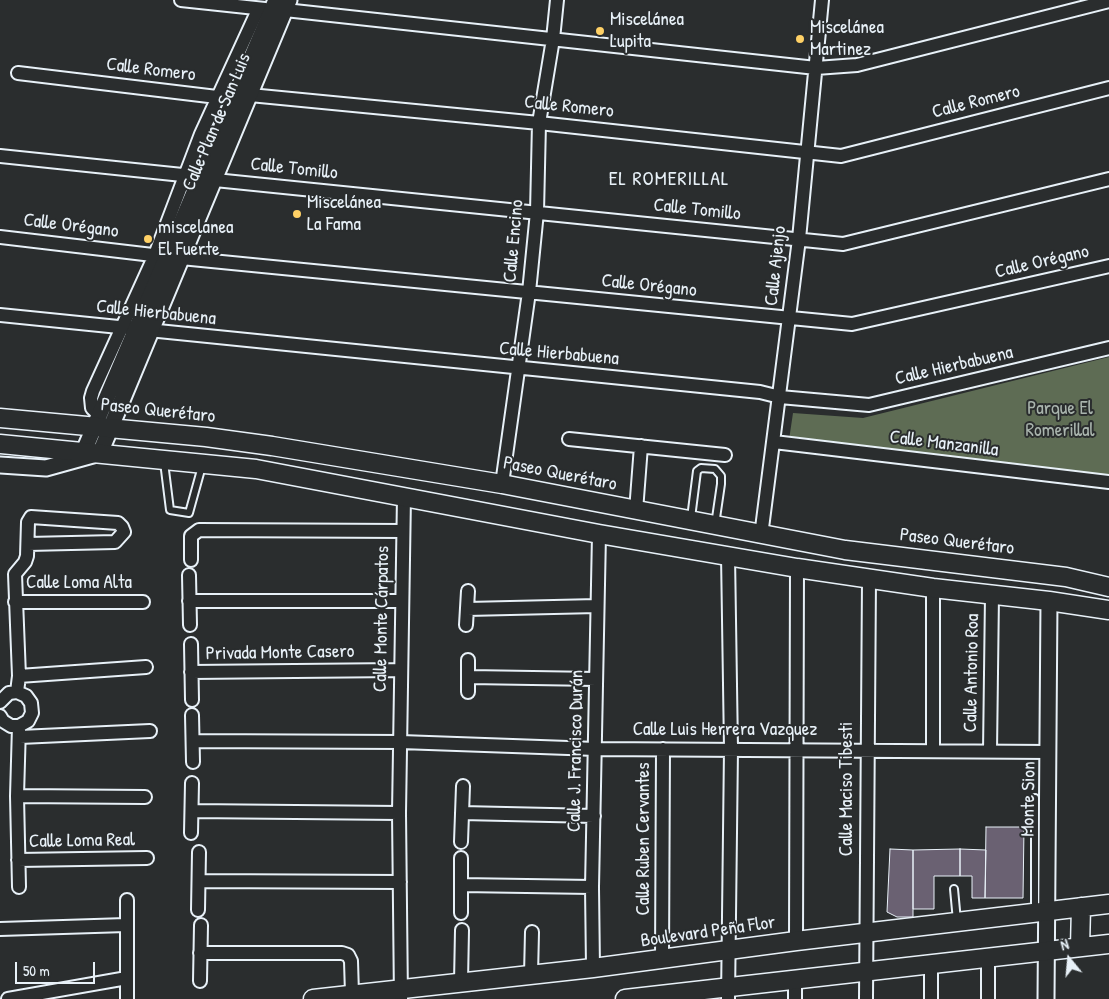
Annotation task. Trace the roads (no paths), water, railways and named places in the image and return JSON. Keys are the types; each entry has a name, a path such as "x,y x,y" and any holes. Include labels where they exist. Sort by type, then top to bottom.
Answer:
{"main road":[{"name":"Paseo Querétaro","path":"0,418 101,422 272,446 502,484 761,536 845,550 1066,577 1109,587"},
{"path":"0,444 163,458 256,469 599,534 796,568 933,588 1049,600 1109,610"},
{"path":"840,575 845,550"},
{"name":"Boulevard Peña Flor","path":"313,999 352,994 401,994 461,982 662,960 796,941 1109,904"},
{"path":"1080,947 1081,907"},
{"path":"625,999 728,993 794,978 865,972 1109,944"}],"street":[{"path":"182,0 276,6 816,68 857,65 1109,0"},
{"name":"Calle Encino","path":"502,484 528,292 537,212 539,123 553,39 557,0"},
{"name":"Calle Ajenjo","path":"761,536 799,239 822,0"},
{"path":"101,422 92,408 91,398 136,330 168,257 186,174 217,97 276,6"},
{"name":"Calle Plan de San Luis","path":"92,452 101,422 136,330 168,257 208,179 243,95 276,6"},
{"name":"Calle Romero","path":"18,73 217,97 243,95 539,123 842,156 1109,88"},
{"name":"Calle Tomillo","path":"0,156 843,244 1109,179"},
{"name":"Calle Orégano","path":"0,237 168,257 852,324 1109,266"},
{"name":"Calle Hierbabuena","path":"0,315 518,369 760,392 780,397 869,405 1109,348"},
{"path":"569,438 725,455"},
{"name":"Calle Manzanilla","path":"774,442 1109,482"},
{"path":"636,511 641,446"},
{"path":"0,465 46,468 92,452"},
{"name":"Calle Monte Cárpatos","path":"401,994 398,813 401,742 399,670 404,496"},
{"path":"17,692 19,676 15,574 25,562 28,544 28,522 31,517 118,523 124,532 115,542 28,544"},
{"path":"191,560 191,536 199,530 402,531"},
{"name":"Calle J. Francisco Durán","path":"593,968 592,887 599,534"},
{"path":"728,555 730,749 728,993"},
{"path":"796,568 796,941"},
{"path":"189,575 190,625"},
{"name":"Calle Maciso Tibesti","path":"866,999 866,750 869,579"},
{"path":"933,588 933,750"},
{"path":"466,625 468,591"},
{"name":"Calle Antonio Roa","path":"990,751 992,595"},
{"name":"Monte Sion","path":"1046,999 1047,951 1041,911 1049,752 1049,600"},
{"path":"189,601 401,601"},
{"name":"Calle Loma Alta","path":"15,602 144,602"},
{"path":"467,609 597,606"},
{"name":"Privada Monte Casero","path":"191,644 192,700"},
{"path":"468,660 468,692"},
{"path":"19,676 146,667"},
{"name":"Privada Monte Casero","path":"191,672 399,670"},
{"path":"469,678 596,679"},
{"path":"0,702 9,693 17,692 26,696 32,703 32,713 20,732 17,796 19,887"},
{"path":"192,715 193,762"},
{"path":"0,716 3,722 20,732 150,731"},
{"path":"193,741 401,742"},
{"name":"Calle Luis Herrera Vazquez","path":"401,742 596,749 1049,752"},
{"name":"Calle Ruben Cervantes","path":"662,960 663,749"},
{"path":"191,834 192,783"},
{"path":"461,842 462,786"},
{"path":"17,796 145,797"},
{"path":"192,811 398,813"},
{"path":"462,814 594,816"},
{"path":"198,910 199,852"},
{"name":"Calle Loma Real","path":"18,860 147,858"},
{"path":"461,858 462,913"},
{"path":"199,881 400,882"},
{"path":"461,885 592,887"},
{"path":"127,900 127,999"},
{"path":"0,929 126,925"},
{"path":"200,981 201,925"},
{"path":"461,982 462,930"},
{"path":"531,975 532,932"},
{"path":"200,953 342,953 348,955 350,961 352,994"},
{"path":"988,958 988,999"},
{"path":"931,964 931,999"},
{"path":"8,999 126,978"},
{"path":"794,978 795,999"}],"lane":[{"path":"163,458 170,510 189,513 203,463"},
{"path":"690,522 697,471 701,468 715,469 720,476 721,484 715,527"},
{"path":"1035,798 1041,911"},
{"path":"954,889 957,922"}],"place":[{"name":"Miscelánea Lupita","path":"600,31"},
{"name":"Miscelánea Martinez","path":"800,39"},
{"name":"Miscelánea La Fama","path":"297,214"},
{"name":"miscelanea El Fuerte","path":"148,239"}],"district":[{"name":"EL ROMERILLAL","path":"669,180"}],"park label":[{"name":"Parque El Romerillal","path":"1060,420"}]}
